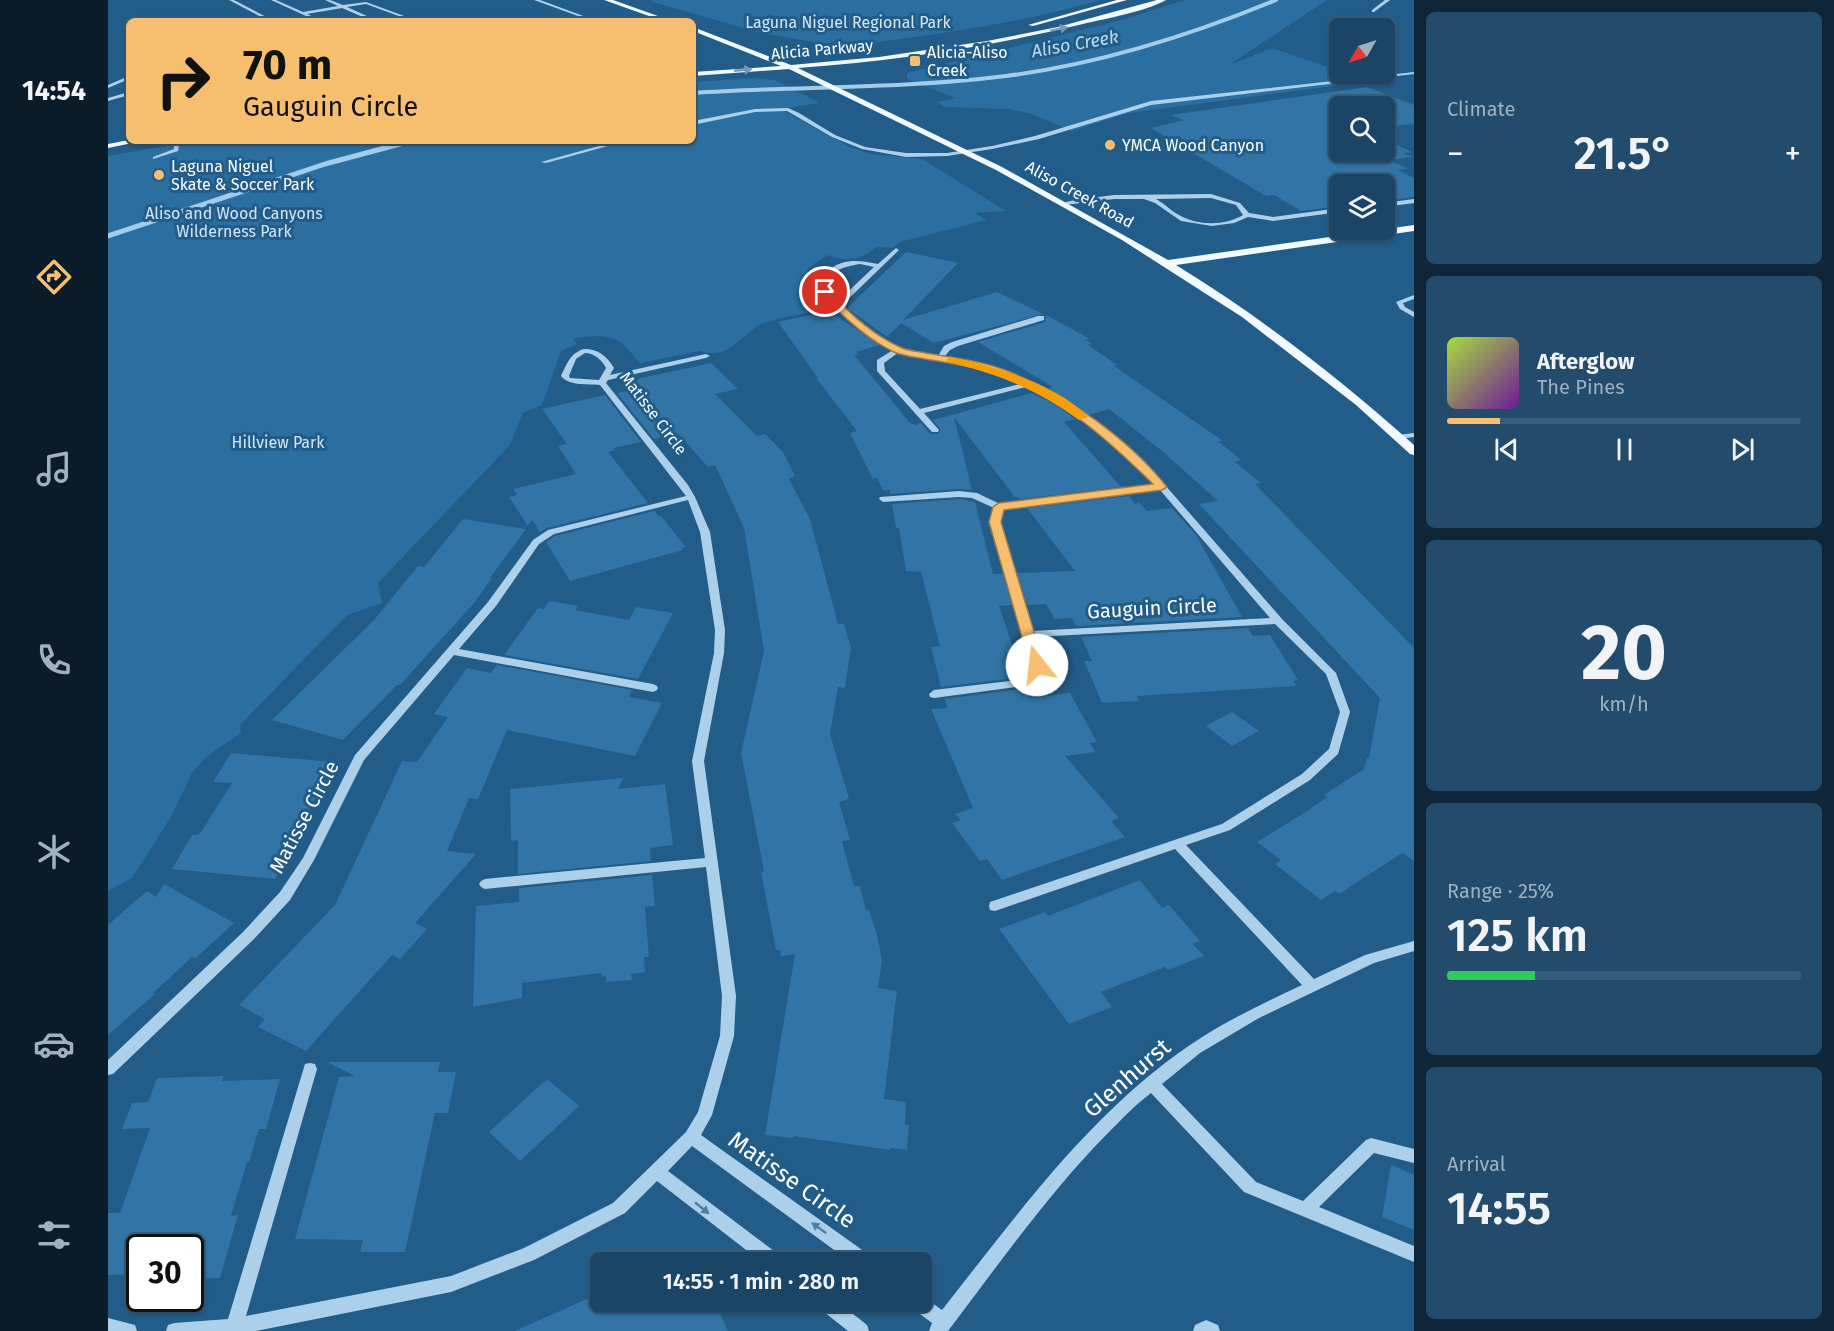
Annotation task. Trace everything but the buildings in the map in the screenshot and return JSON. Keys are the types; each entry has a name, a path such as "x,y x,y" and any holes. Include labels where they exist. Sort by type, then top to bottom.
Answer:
{"main road":[{"path":"607,0 660,18"},
{"path":"1019,27 1124,0"},
{"name":"Alicia Parkway","path":"696,74 878,59 1007,40 1067,28 1163,0"},
{"name":"Aliso Creek Road","path":"696,30 804,71 1065,203 1169,262 1302,355 1414,451"},
{"name":"Alicia Parkway","path":"750,60 792,57"},
{"path":"108,146 126,143"},
{"path":"1169,262 1414,228"}],"street":[{"path":"231,0 266,18"},
{"path":"273,0 313,18"},
{"path":"327,0 369,18"},
{"path":"538,1 547,0"},
{"path":"1373,11 1388,0"},
{"path":"538,1 586,18"},
{"path":"302,13 371,3 408,18"},
{"path":"578,18 583,17"},
{"path":"696,122 746,113 787,110 849,143 881,153 926,155 965,151 1078,125 1118,110 1151,103 1414,73"},
{"path":"108,87 126,78"},
{"path":"108,100 126,94"},
{"path":"155,158 176,150 175,144"},
{"path":"544,162 612,144"},
{"path":"1065,203 1105,197 1211,196 1238,204 1247,215 1273,219 1329,211"},
{"path":"1147,197 1166,207 1176,217 1193,222 1220,224 1239,221 1247,215"},
{"path":"1395,204 1414,201"},
{"path":"837,306 896,250"},
{"name":"Gauguin Circle","path":"879,266 860,262 844,263 827,276 824,284 825,292 837,306 873,335 898,350 983,367 1029,384 1059,400 1113,439 1162,487 1278,621 1331,673 1345,712 1334,751 1306,777 1226,827 995,906"},
{"path":"1414,297 1399,302 1402,308 1414,315"},
{"path":"940,358 947,348 955,344 1041,318"},
{"path":"898,350 880,362 881,371 935,430"},
{"path":"594,352 607,361 610,368 604,380 568,380 565,376 577,354 594,352"},
{"name":"Matisse Circle","path":"174,1331 234,1327 451,1284 528,1254 620,1208 691,1137 705,1115 727,1036 729,996 698,761 719,653 720,630 705,532 691,497 604,380 706,356"},
{"path":"919,412 1029,384"},
{"path":"1398,437 1414,435"},
{"path":"883,499 974,495 999,507 1162,487"},
{"name":"Matisse Circle","path":"108,1070 248,936 285,896 308,860 359,758 492,604 536,542 551,532 691,497"},
{"path":"934,694 1042,681 995,522 999,507"},
{"name":"Gauguin Circle","path":"1028,634 1278,621"},
{"path":"451,651 652,688"},
{"path":"1178,845 1313,987"},
{"path":"485,884 711,862"},
{"name":"Glenhurst","path":"940,1326 1033,1206 1081,1150 1151,1083 1194,1049 1254,1014 1370,959 1414,946"},
{"path":"234,1327 310,1069"},
{"path":"1151,1083 1250,1186 1414,1254"},
{"name":"Matisse Circle","path":"691,1137 851,1252"},
{"path":"1305,1210 1371,1145 1414,1156"},
{"path":"656,1171 762,1252"},
{"path":"837,1312 861,1331"},
{"path":"927,1312 940,1326"},
{"path":"108,1326 129,1331"},
{"path":"1202,1331 1206,1328 1212,1331"}],"green space":[{"name":"Laguna Niguel Regional Park","path":"1101,0 1007,22 847,46 837,42 824,44 757,32 650,1"},
{"path":"1185,0 1327,0 1229,65 1272,48 1329,68 1329,84 1346,84 1129,113 1072,131 1032,114 1009,109 945,107 937,102 956,98 907,79 907,73 1122,20"},
{"name":"Hillview Park","path":"754,78 775,80 820,103 780,109 850,147 870,154 922,159 1006,211 975,213 987,220 900,242 892,248 877,247 854,258 842,259 829,255 810,267 800,286 813,287 818,300 828,309 767,322 751,331 729,349 721,352 700,351 640,363 615,339 597,336 573,339 577,344 561,351 542,405 523,413 510,445 378,583 382,603 347,615 240,725 241,733 207,756 192,773 171,817 132,878 108,891 108,156 177,144 696,144 696,82"}],"waterway":[{"name":"Aliso Creek","path":"696,93 928,83 1041,71 1144,47 1276,0"},
{"name":"Aliso Creek","path":"108,236 325,164 400,144"}],"slow traffic":[{"path":"951,360 983,367 1018,379 1059,400 1083,417"}],"place":[{"name":"Alicia-Aliso Creek","path":"915,61"},
{"name":"YMCA Wood Canyon","path":"1110,145"},
{"name":"Laguna Niguel Skate & Soccer Park","path":"159,175"}],"route":[{"path":"825,292 837,306 873,335 898,350 983,367 1006,374 1059,400 1113,439 1162,487 999,507 995,522 1037,665"}],"park label":[{"name":"Aliso and Wood Canyons Wilderness Park","path":"234,222"}]}
